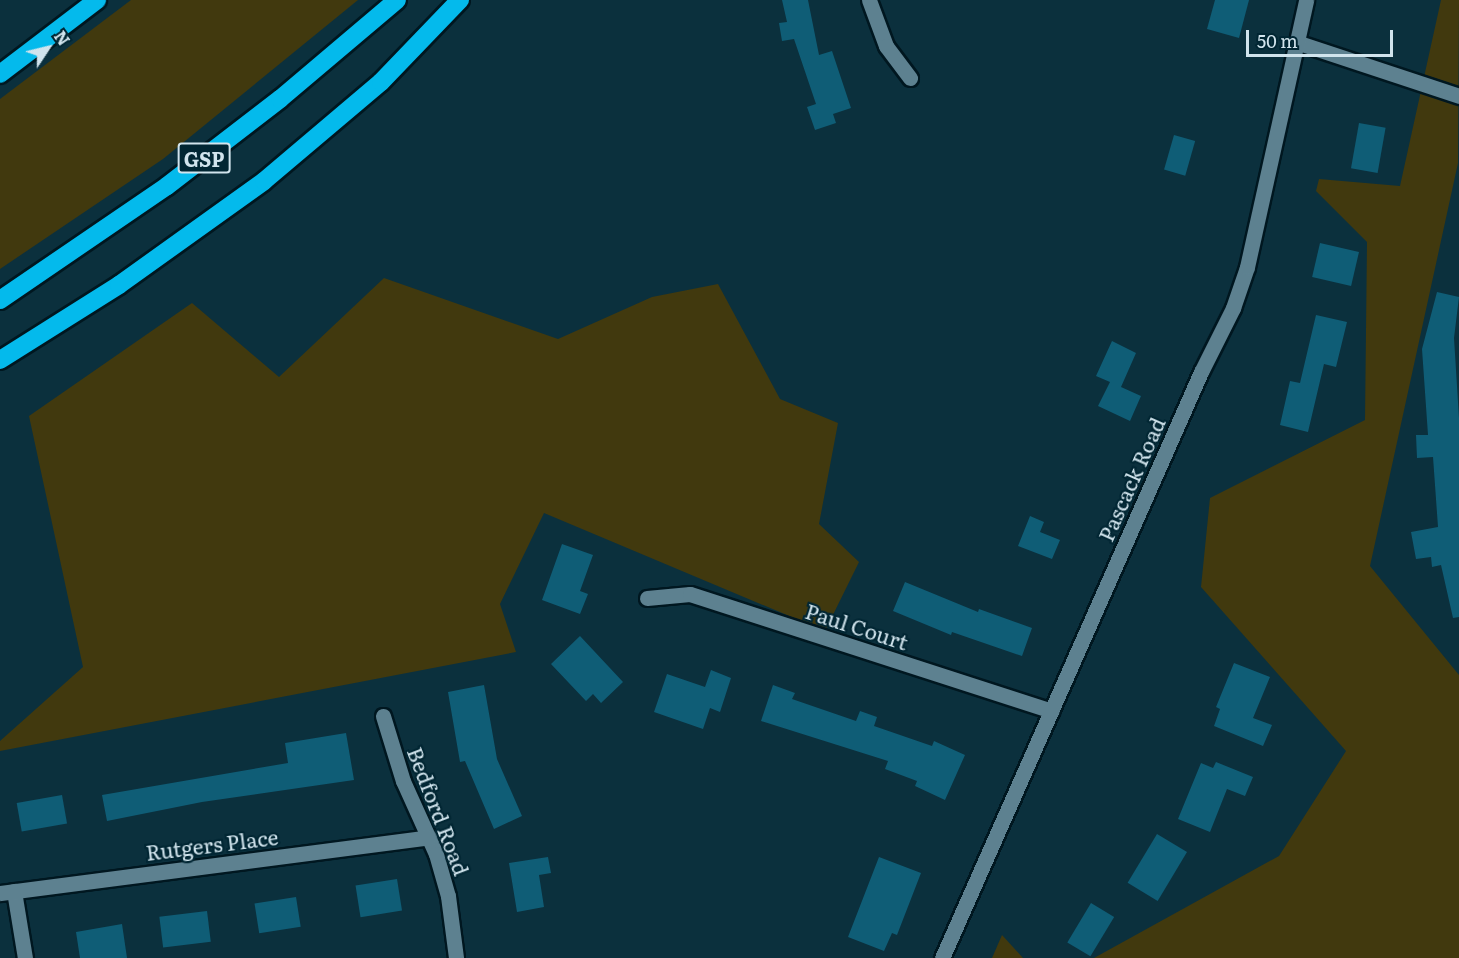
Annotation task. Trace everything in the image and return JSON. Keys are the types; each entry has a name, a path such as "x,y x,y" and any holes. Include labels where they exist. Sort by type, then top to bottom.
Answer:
{"highway":[{"path":"0,74 97,0"},
{"name":"GSP","path":"0,300 167,186 280,99 397,0"},
{"path":"0,360 118,285 264,181 381,82 460,0"},
{"path":"0,368 16,351"}],"street":[{"path":"868,0 886,45 910,78"},
{"name":"Pascack Road","path":"942,958 1201,372 1233,308 1247,267 1299,43 1306,0"},
{"path":"1299,43 1459,96"},
{"name":"Paul Court","path":"647,598 690,594 1052,711"},
{"name":"Bedford Road","path":"383,716 403,781 429,837 448,896 456,958"},
{"name":"Rutgers Place","path":"7,892 429,837"},
{"path":"7,892 25,958"}],"shaded area":[{"path":"131,0 358,0 163,159 0,269 0,99"},
{"path":"1441,0 1459,0 1458,163 1370,566 1459,675 1459,958 1094,958 1279,856 1346,751 1201,587 1210,498 1365,420 1367,242 1316,191 1319,179 1400,186"},
{"path":"384,278 558,339 652,297 718,284 780,399 838,423 819,524 859,562 825,631 544,513 500,604 516,652 0,751 0,741 83,667 29,416 192,303 279,377"},
{"path":"1002,935 1023,958 992,958"}],"building":[{"path":"782,0 808,0 819,55 832,51 851,108 833,114 836,123 815,130 807,107 816,104 794,39 782,41 779,23 787,22"},
{"path":"1215,0 1249,0 1239,38 1207,29"},
{"path":"1359,123 1386,128 1378,173 1351,168"},
{"path":"1174,135 1195,141 1185,176 1164,170"},
{"path":"1320,243 1359,252 1351,286 1312,277"},
{"path":"1437,292 1459,297 1454,338 1459,418 1459,617 1453,618 1441,565 1432,567 1431,557 1416,559 1411,532 1438,527 1433,457 1417,458 1416,435 1428,435 1422,349"},
{"path":"1316,315 1347,322 1336,367 1324,364 1308,432 1280,425 1290,381 1300,383"},
{"path":"1112,341 1136,353 1121,387 1141,396 1130,421 1098,406 1110,382 1096,376"},
{"path":"1030,516 1044,522 1040,532 1060,540 1052,559 1018,546"},
{"path":"562,544 593,555 580,591 588,594 580,614 542,600"},
{"path":"905,582 978,612 979,609 1032,628 1022,656 952,632 951,635 893,611"},
{"path":"580,636 623,682 601,703 593,694 586,701 551,664"},
{"path":"1234,663 1270,677 1253,718 1272,725 1263,746 1214,726 1220,709 1216,707"},
{"path":"711,670 731,678 720,712 710,708 703,729 654,712 667,674 705,687"},
{"path":"484,685 497,759 522,816 494,829 465,761 460,762 448,692"},
{"path":"773,685 795,693 792,699 856,721 860,711 877,717 874,726 932,746 934,741 965,755 945,800 915,786 917,781 885,769 888,761 761,721"},
{"path":"346,733 354,780 202,802 107,821 102,795 288,763 285,743"},
{"path":"1216,762 1253,777 1245,796 1227,789 1210,832 1178,819 1201,763 1213,768"},
{"path":"62,795 67,824 22,832 17,803"},
{"path":"1157,834 1187,852 1158,901 1128,883"},
{"path":"548,857 551,873 539,875 544,907 517,912 509,863"},
{"path":"879,857 921,873 897,935 892,933 884,951 848,937"},
{"path":"397,879 402,911 361,917 356,886"},
{"path":"296,897 301,927 259,933 255,904"},
{"path":"1091,903 1114,917 1090,956 1067,942"},
{"path":"207,911 211,942 163,948 159,917"},
{"path":"122,924 127,958 80,958 76,932"}]}
